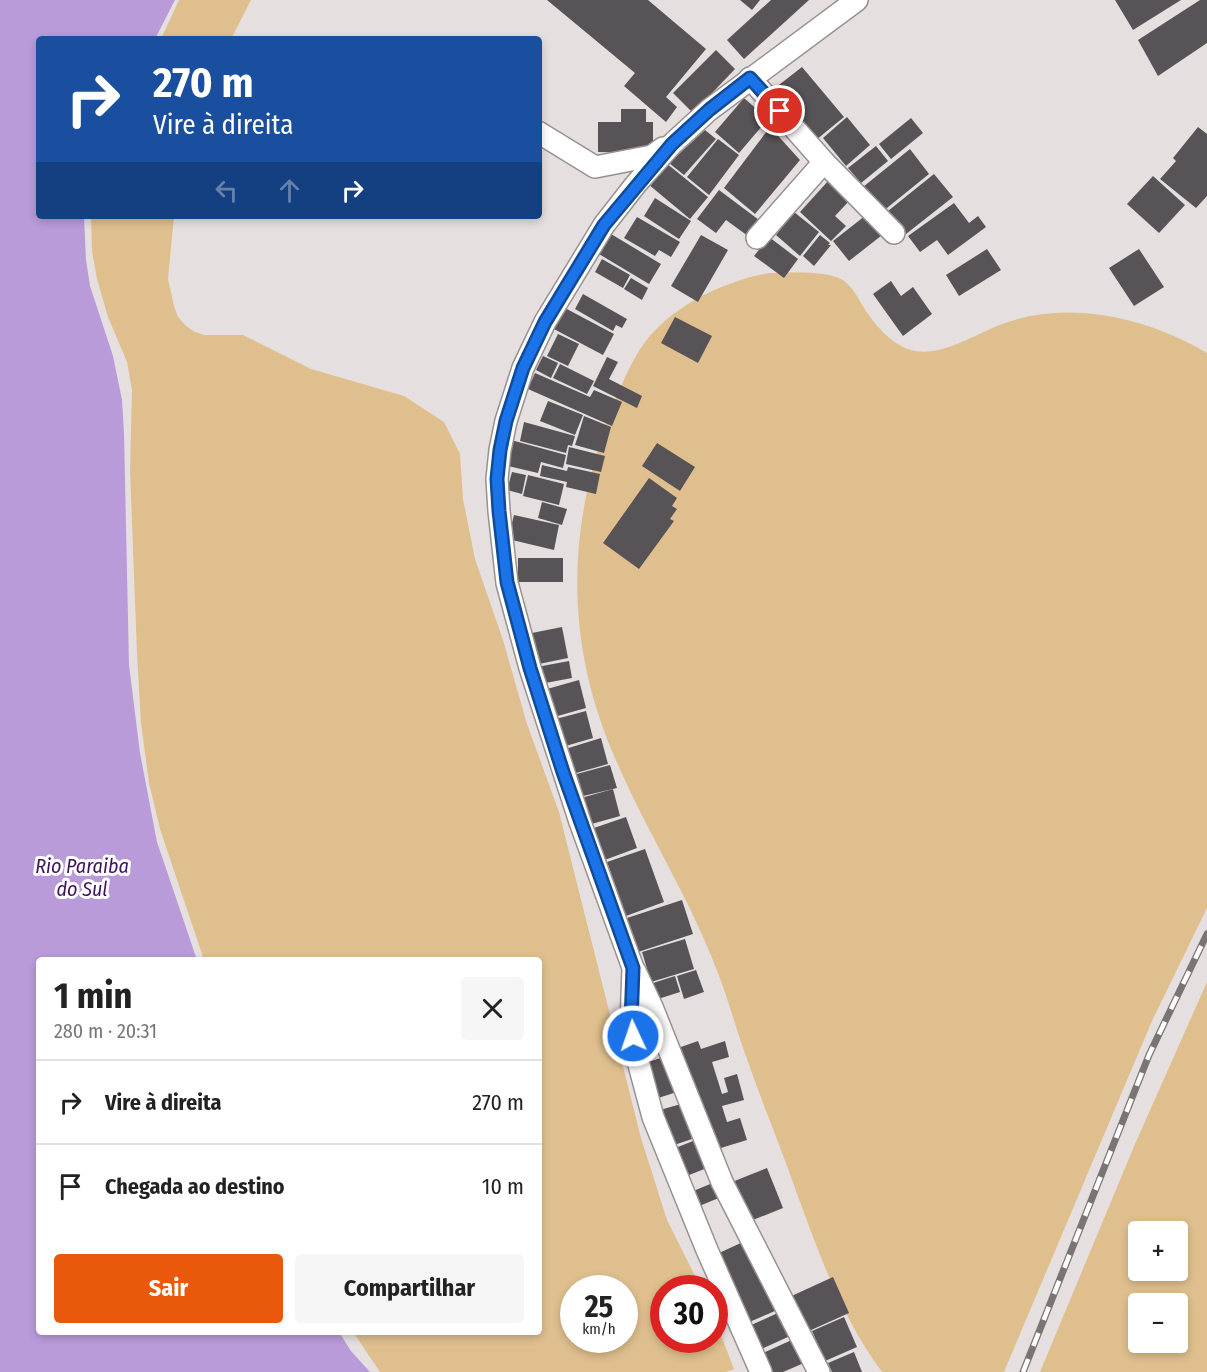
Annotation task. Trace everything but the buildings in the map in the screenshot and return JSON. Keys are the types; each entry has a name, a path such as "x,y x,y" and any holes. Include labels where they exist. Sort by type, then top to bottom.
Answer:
{"street":[{"path":"819,1372 722,1182 652,1007 633,968 580,822 530,668 507,582 497,479 506,421 523,368 545,322 604,225 636,184 709,110 857,0"},
{"path":"750,78 824,162 894,233"},
{"path":"542,134 595,167 652,156 683,134"},
{"path":"757,237 824,162"},
{"path":"633,968 631,1023 635,1050 653,1117 707,1250 761,1372"}],"shaded area":[{"path":"179,0 251,0 233,36 162,36"},
{"path":"91,219 174,219 168,279 178,317 186,326 204,335 243,335 311,369 404,396 444,422 460,454 463,499 475,559 503,640 527,724 559,812 641,1138 667,1220 694,1275 650,1275 650,1353 728,1353 734,1369 726,1372 380,1372 355,1335 542,1335 542,957 203,957 160,829 149,783 141,723 137,654 130,470 132,390 127,362 108,317 92,251"},
{"path":"769,273 816,273 841,279 852,288 868,315 885,334 899,345 915,351 925,352 946,348 997,326 1023,318 1050,313 1077,313 1132,321 1183,340 1207,353 1207,908 1152,1021 1004,1372 882,1372 855,1330 823,1262 707,945 627,785 601,722 590,685 578,612 577,576 585,501 612,406 639,351 661,325 703,295 736,282"},
{"path":"1207,982 1207,1372 1040,1372 1135,1144"}],"water":[{"name":"Rio Paraiba do Sul","path":"0,0 175,0 157,36 36,36 36,219 84,219 90,286 113,356 122,400 129,665 140,753 157,842 196,957 36,957 36,1335 341,1335 351,1351 370,1372 0,1372"}],"railway":[{"path":"1023,1372 1149,1055 1207,934"}],"route":[{"path":"633,1036 631,1023 633,968 563,772 530,668 507,582 497,479 500,450 514,392 545,322 604,225 636,184 672,144 709,110 750,78 780,111"}]}
